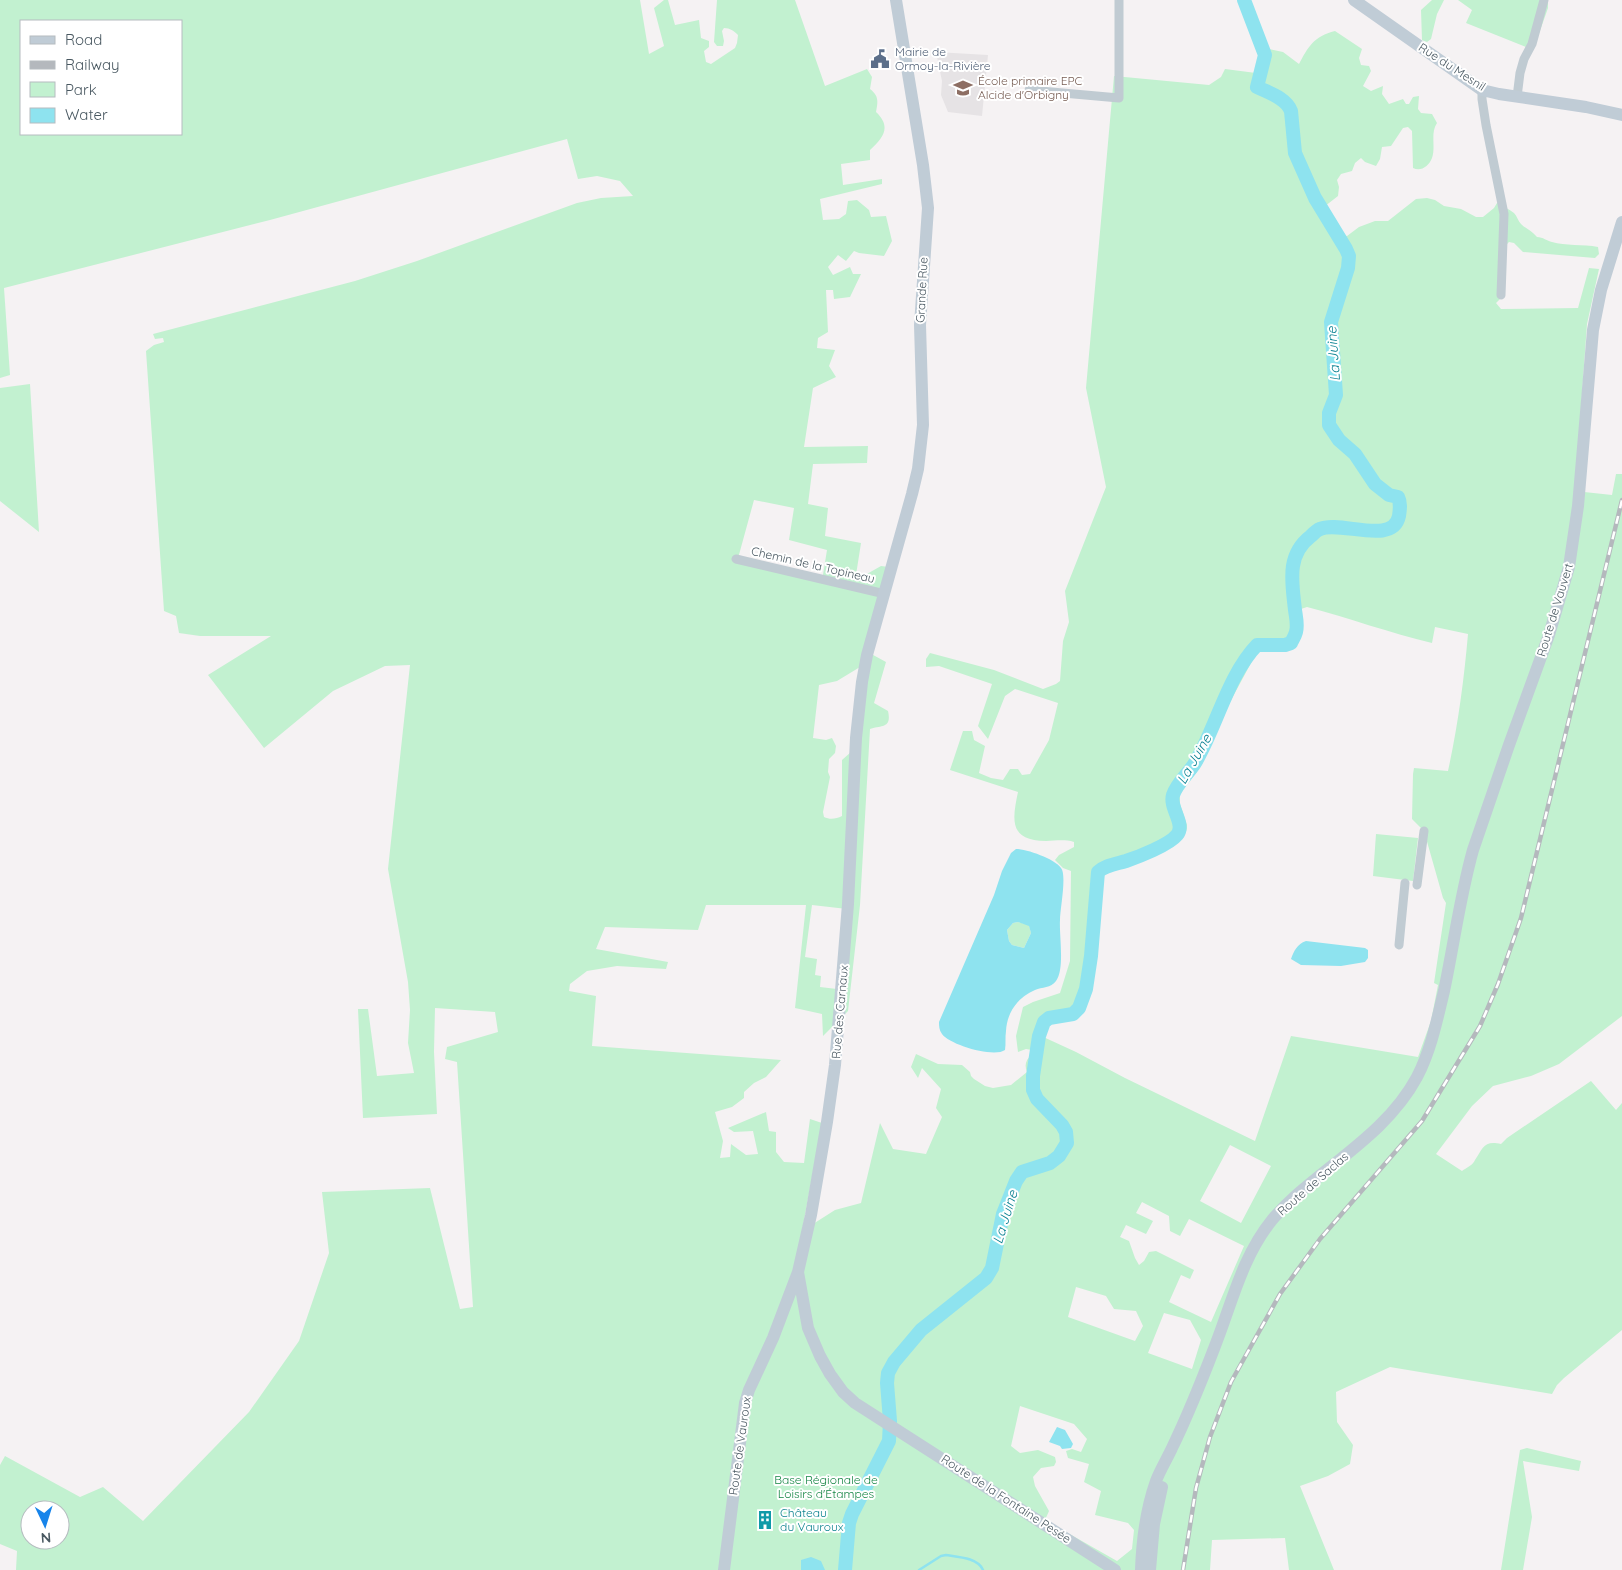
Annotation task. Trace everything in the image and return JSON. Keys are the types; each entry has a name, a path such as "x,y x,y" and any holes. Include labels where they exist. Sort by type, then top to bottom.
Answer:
{"street":[{"name":"Grande Rue","path":"889,579 918,469 921,445 920,326 928,208 923,165 896,0"},
{"path":"1029,90 1119,98 1119,0"},
{"name":"Rue du Mesnil","path":"1354,0 1482,90 1586,107 1622,115"},
{"path":"1517,97 1520,73 1524,59 1532,44 1544,0"},
{"path":"1482,90 1486,125 1504,214 1501,295"},
{"name":"Route de Vauvert","path":"1444,988 1473,850 1549,635 1570,568 1578,506 1593,330 1605,275 1622,222"},
{"name":"Chemin de la Topineau","path":"736,559 885,594"},
{"name":"Rue des Carnaux","path":"879,1418 855,1403 843,1392 820,1356 808,1328 798,1272 811,1215 835,1065 845,953 856,738 862,682 867,655 889,579"},
{"path":"1417,885 1424,831"},
{"path":"1399,945 1405,884"},
{"name":"Route de Saclas","path":"1141,1570 1145,1526 1156,1480 1172,1448 1216,1345 1240,1274 1260,1236 1283,1207 1374,1131 1405,1096 1417,1076 1430,1046 1444,988"},
{"name":"Route de Vauroux","path":"724,1570 745,1403 773,1338 798,1272"},
{"name":"Route de la Fontaine Pesée","path":"879,1418 1115,1570"},
{"name":"Route de Saclas","path":"1150,1570 1154,1524 1172,1448"}],"shaded area":[{"name":"École primaire EPC Alcide d'Orbigny","path":"936,52 988,55 982,116 948,112 941,95 942,81"}],"green space":[{"name":"Base Régionale de Loisirs d'Étampes","path":"0,0 640,0 649,54 664,46 654,8 664,0 668,0 675,25 699,20 701,38 709,41 709,47 704,51 706,62 711,64 735,48 738,35 732,30 724,28 722,31 723,46 717,46 714,42 717,0 795,0 825,86 867,69 872,77 870,89 876,96 876,112 884,123 884,132 879,141 870,150 870,160 841,164 843,185 882,179 882,184 820,199 823,220 839,219 846,214 848,201 857,200 869,210 871,217 886,216 892,241 884,256 854,251 846,261 838,255 828,267 833,275 850,267 853,274 861,274 850,297 834,299 833,290 826,290 828,332 818,338 817,348 835,350 829,366 836,377 813,388 804,447 868,446 867,463 813,464 808,504 828,508 825,536 861,543 856,575 858,579 881,566 889,567 864,650 886,662 874,703 888,711 889,717 887,724 870,729 860,905 848,1011 823,1036 822,1014 795,1008 806,905 706,905 698,930 605,927 596,949 668,962 666,969 617,966 587,971 570,984 569,991 596,996 592,1046 781,1060 766,1077 754,1083 744,1092 744,1098 732,1107 715,1112 723,1141 720,1158 730,1157 731,1144 746,1155 758,1154 753,1131 734,1132 728,1128 766,1112 769,1131 776,1132 776,1152 784,1162 804,1163 810,1119 822,1123 802,1231 835,1210 861,1203 880,1123 893,1149 926,1154 942,1117 936,1108 941,1089 922,1068 918,1078 911,1067 916,1054 938,1064 962,1065 970,1072 974,1079 985,1086 993,1088 1011,1085 1027,1072 1026,1062 1032,1055 1032,1050 1026,1049 1018,1052 1016,1036 1023,1007 1060,993 1070,961 1071,871 1063,868 1055,860 1059,855 1074,847 1074,842 1034,840 1025,837 1019,833 1014,820 1018,792 950,770 963,731 972,731 974,740 985,746 979,773 1003,780 1010,769 1018,769 1022,775 1030,774 1049,740 1058,703 1015,689 1005,696 988,739 978,726 992,684 939,666 926,667 926,659 930,653 994,670 1043,689 1060,681 1063,641 1069,622 1065,591 1106,487 1086,388 1114,76 1209,85 1221,77 1225,69 1256,73 1259,59 1269,49 1283,52 1299,64 1312,43 1322,36 1335,31 1362,49 1359,58 1361,65 1369,66 1371,71 1363,86 1371,91 1383,86 1382,94 1389,104 1403,99 1406,104 1409,104 1413,97 1419,96 1418,109 1421,113 1432,114 1437,123 1434,131 1432,158 1424,168 1413,168 1412,131 1408,127 1403,128 1391,146 1382,147 1380,159 1376,166 1365,162 1361,158 1355,163 1352,171 1341,174 1337,180 1339,187 1338,196 1320,210 1323,222 1328,229 1347,236 1359,227 1375,221 1388,221 1416,199 1427,198 1435,200 1444,206 1461,209 1476,217 1483,217 1497,203 1502,202 1506,208 1514,213 1521,224 1537,237 1568,245 1598,247 1599,254 1595,258 1523,252 1514,243 1509,242 1504,247 1501,298 1496,303 1501,309 1578,308 1589,268 1599,269 1587,324 1575,491 1612,495 1616,474 1622,474 1622,1016 1559,1064 1531,1076 1493,1086 1472,1106 1436,1154 1462,1171 1473,1163 1487,1144 1501,1144 1591,1081 1616,1110 1622,1103 1622,1330 1564,1378 1552,1394 1390,1367 1336,1392 1337,1422 1353,1445 1350,1464 1328,1476 1300,1486 1334,1570 1289,1570 1285,1538 1212,1540 1210,1570 16,1570 17,1551 0,1544 0,1465 5,1456 80,1497 103,1487 143,1521 249,1412 299,1341 329,1253 322,1192 430,1188 460,1309 473,1307 457,1062 445,1059 447,1047 498,1032 495,1012 435,1008 434,1052 437,1114 363,1118 358,1009 368,1009 377,1076 414,1073 408,1043 410,1010 408,982 388,869 410,665 385,666 333,691 264,748 208,675 271,636 200,636 179,633 176,616 164,611 146,351 154,345 164,342 163,338 155,339 153,334 355,281 417,261 577,203 601,198 633,196 620,181 597,176 578,179 567,139 270,220 4,288 10,375 0,378","holes":["754,500 794,508 789,540 827,550 822,581 737,562","1307,607 1432,643 1435,627 1468,634 1455,737 1448,771 1414,768 1413,774 1412,819 1424,831 1446,903 1434,983 1438,985 1431,1021 1418,1057 1291,1036 1255,1141 1039,1035 1048,1020 1073,1014 1083,1001 1091,956 1096,956 1101,880 1105,873 1164,851 1184,836 1187,825 1180,804 1180,794 1201,766 1230,702 1258,650 1266,648 1281,649 1294,645 1300,635 1301,609","860,667 851,752 842,760 842,816 828,819 824,817 823,812 830,777 828,772 829,759 835,753 836,746 832,738 826,740 813,738 819,685 837,681","812,905 847,909 837,989 820,987 821,976 815,975 817,959 805,957","1230,1145 1271,1166 1241,1223 1200,1201","1142,1202 1169,1216 1170,1231 1180,1236 1189,1219 1244,1246 1211,1322 1169,1302 1181,1275 1190,1279 1194,1270 1156,1251 1149,1252 1144,1261 1139,1265 1129,1241 1120,1237 1126,1225 1146,1234 1153,1221 1136,1213","1076,1287 1106,1296 1114,1309 1136,1311 1143,1326 1135,1341 1068,1317","1164,1313 1190,1320 1201,1340 1192,1369 1148,1353","1020,1406 1074,1424 1087,1439 1081,1452 1072,1449 1066,1451 1068,1458 1089,1464 1084,1482 1101,1491 1095,1515 1128,1523 1134,1530 1132,1549 1117,1561 1045,1520 1049,1511 1035,1486 1033,1477 1041,1468 1054,1466 1056,1462 1055,1457 1038,1450 1020,1453 1011,1446"]},
{"path":"1432,0 1444,0 1437,14 1431,39 1427,42 1422,40 1421,10"},
{"path":"1458,0 1548,0 1548,8 1537,39 1526,47 1466,23 1472,10"},
{"path":"30,384 39,532 0,501 0,388"},
{"path":"1376,834 1418,838 1413,881 1373,876"},
{"path":"1018,922 1029,925 1031,933 1024,948 1012,945 1009,941 1007,930 1013,923"},
{"path":"1527,1448 1581,1461 1579,1471 1523,1461 1532,1517 1523,1570 1501,1570 1520,1450"}],"water":[{"path":"1016,849 1040,855 1053,861 1063,872 1059,976 1054,983 1029,993 1014,1006 1007,1024 1005,1050 999,1052 982,1051 963,1046 947,1038 940,1031 939,1022 1011,853","holes":["1018,922 1029,926 1031,933 1024,948 1012,945 1009,941 1007,930 1013,923"]},
{"path":"1306,941 1365,948 1368,950 1368,958 1365,962 1341,966 1301,965 1291,959 1298,946"},
{"path":"1057,1427 1065,1430 1073,1444 1071,1448 1062,1449 1060,1446 1049,1442"},
{"path":"811,1557 821,1561 825,1570 801,1570 801,1560"}],"waterway":[{"name":"La Juine","path":"845,1570 849,1523 852,1514 889,1441 888,1373 894,1362 921,1330 986,1278 992,1268 1003,1214 1016,1181 1022,1172 1050,1163 1059,1156 1067,1143 1066,1132 1062,1125 1037,1099 1033,1090 1033,1076 1039,1036 1044,1022 1049,1018 1073,1014 1079,1008 1086,989 1091,956 1098,872 1107,866 1153,850 1177,835 1180,826 1173,805 1173,795 1203,749 1238,671 1257,645 1285,645 1291,643 1295,636 1297,624 1292,570 1294,560 1303,543 1318,530 1329,527 1377,531 1387,529 1395,525 1399,516 1400,504 1398,497 1389,495 1375,484 1355,454 1339,440 1329,425 1329,413 1336,395 1331,322 1348,268 1349,256 1315,198 1295,153 1289,106 1277,96 1257,87 1265,55 1244,0"},
{"path":"919,1570 941,1556 946,1555 962,1557 973,1561 981,1566 983,1570"}],"railway":[{"path":"1183,1570 1196,1488 1210,1437 1231,1382 1280,1294 1320,1239 1422,1121 1480,1026 1498,984 1521,918 1622,500"}],"place":[{"name":"Mairie de Ormoy-la-Rivière","path":"880,59"},
{"name":"École primaire EPC Alcide d'Orbigny","path":"963,88"},
{"name":"Château du Vauroux","path":"765,1520"}]}
